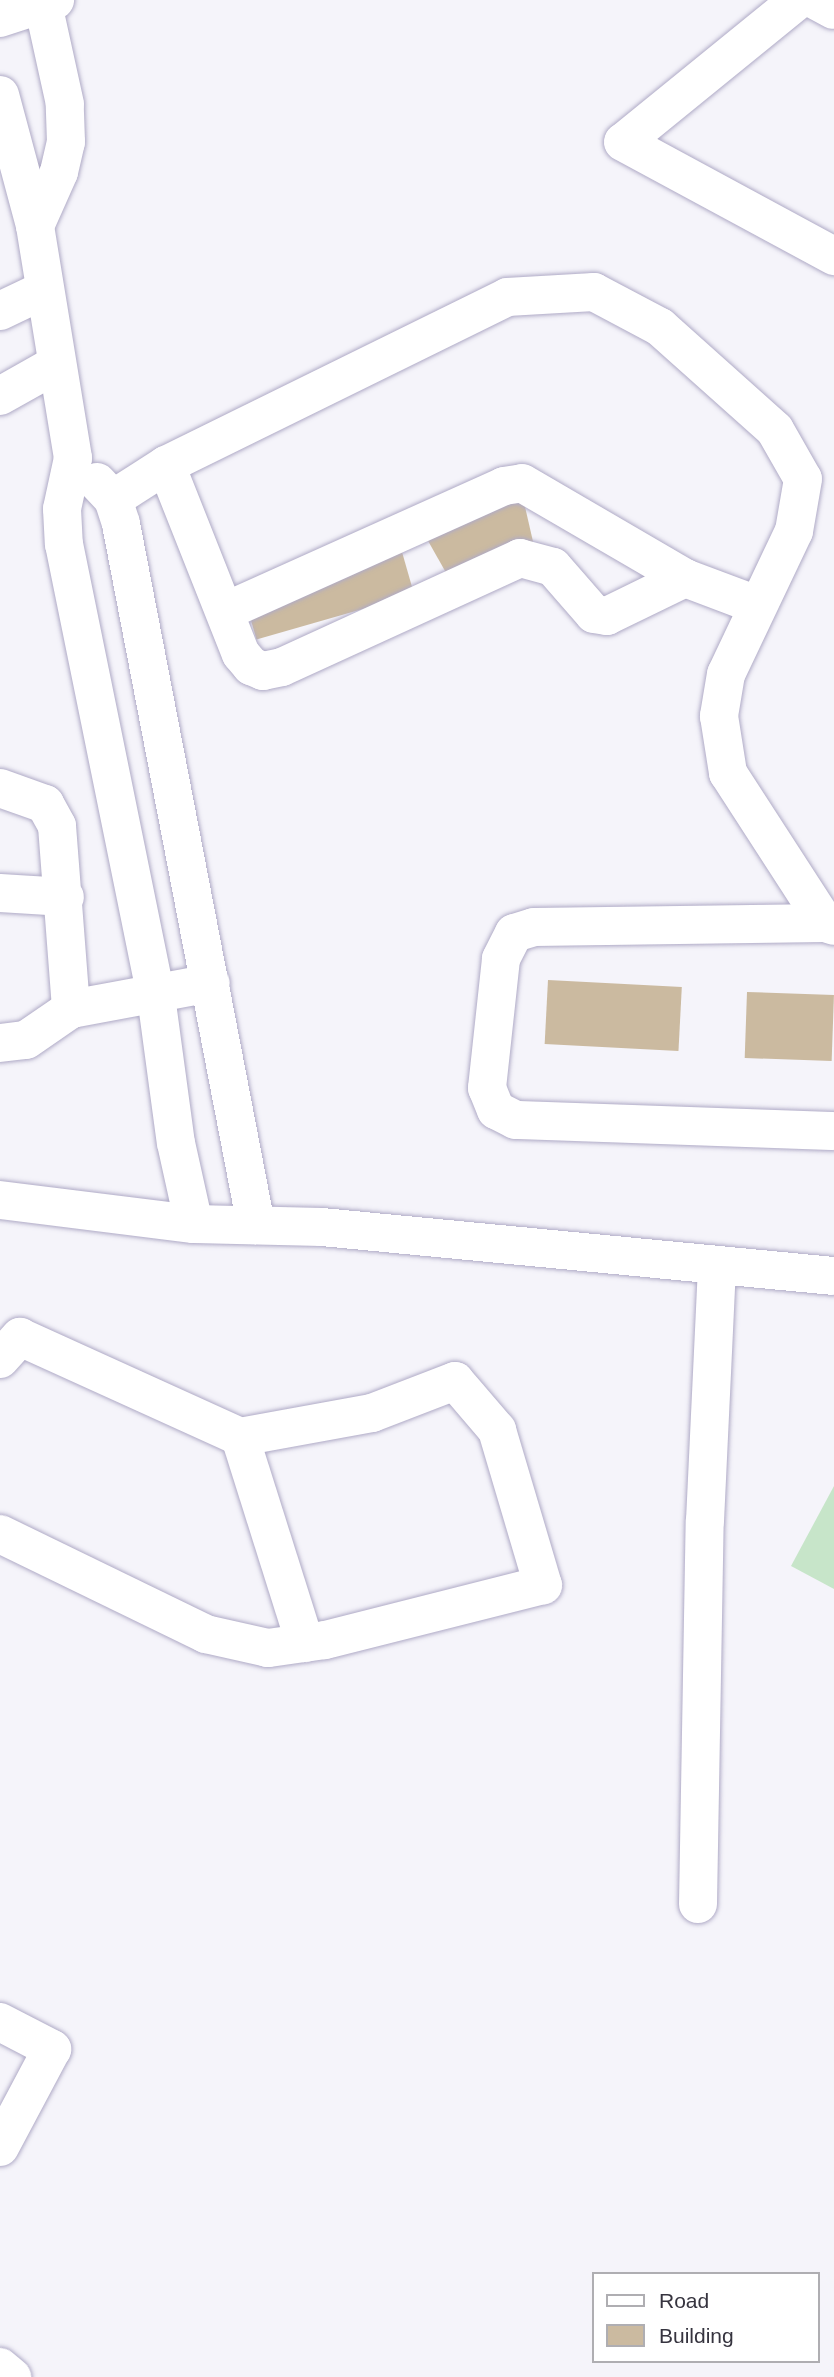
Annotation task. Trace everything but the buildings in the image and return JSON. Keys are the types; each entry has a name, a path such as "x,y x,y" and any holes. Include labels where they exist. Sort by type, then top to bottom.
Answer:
{"street":[{"path":"798,0 623,142 834,256"},
{"path":"815,0 834,10"},
{"path":"0,18 49,2 65,103 66,142 59,172 35,226"},
{"path":"0,95 35,226 55,365 73,458 62,509 64,544 156,996 176,1143 194,1224"},
{"path":"0,202 35,226"},
{"path":"0,311 44,290"},
{"path":"113,499 166,465 507,297 594,292 660,327 775,429 803,479 794,531 726,674 719,716 728,773 829,924"},
{"path":"0,396 55,365"},
{"path":"73,458 113,499 211,984 256,1225"},
{"path":"166,465 241,654 251,666 263,671 282,667 520,558 553,567 588,609 607,616 685,578"},
{"path":"226,611 504,486 522,482 685,578 757,605"},
{"path":"0,788 45,804 57,826 65,897 71,1009"},
{"path":"0,892 65,897"},
{"path":"829,924 534,927 514,933 501,959 487,1088 496,1110 516,1120 834,1131"},
{"path":"0,1043 26,1040 71,1009 156,996 211,984"},
{"path":"0,1200 194,1224 322,1227 717,1267 834,1276"},
{"path":"698,1904 705,1521 717,1267"},
{"path":"0,1359 20,1337 240,1437 372,1413 455,1381 497,1430 543,1584 305,1643 268,1648 206,1634 0,1534"},
{"path":"240,1437 305,1643"},
{"path":"0,2022 52,2049 0,2147"},
{"path":"0,2367 12,2377"}],"green space":[{"path":"834,1486 834,1589 791,1566"}]}
